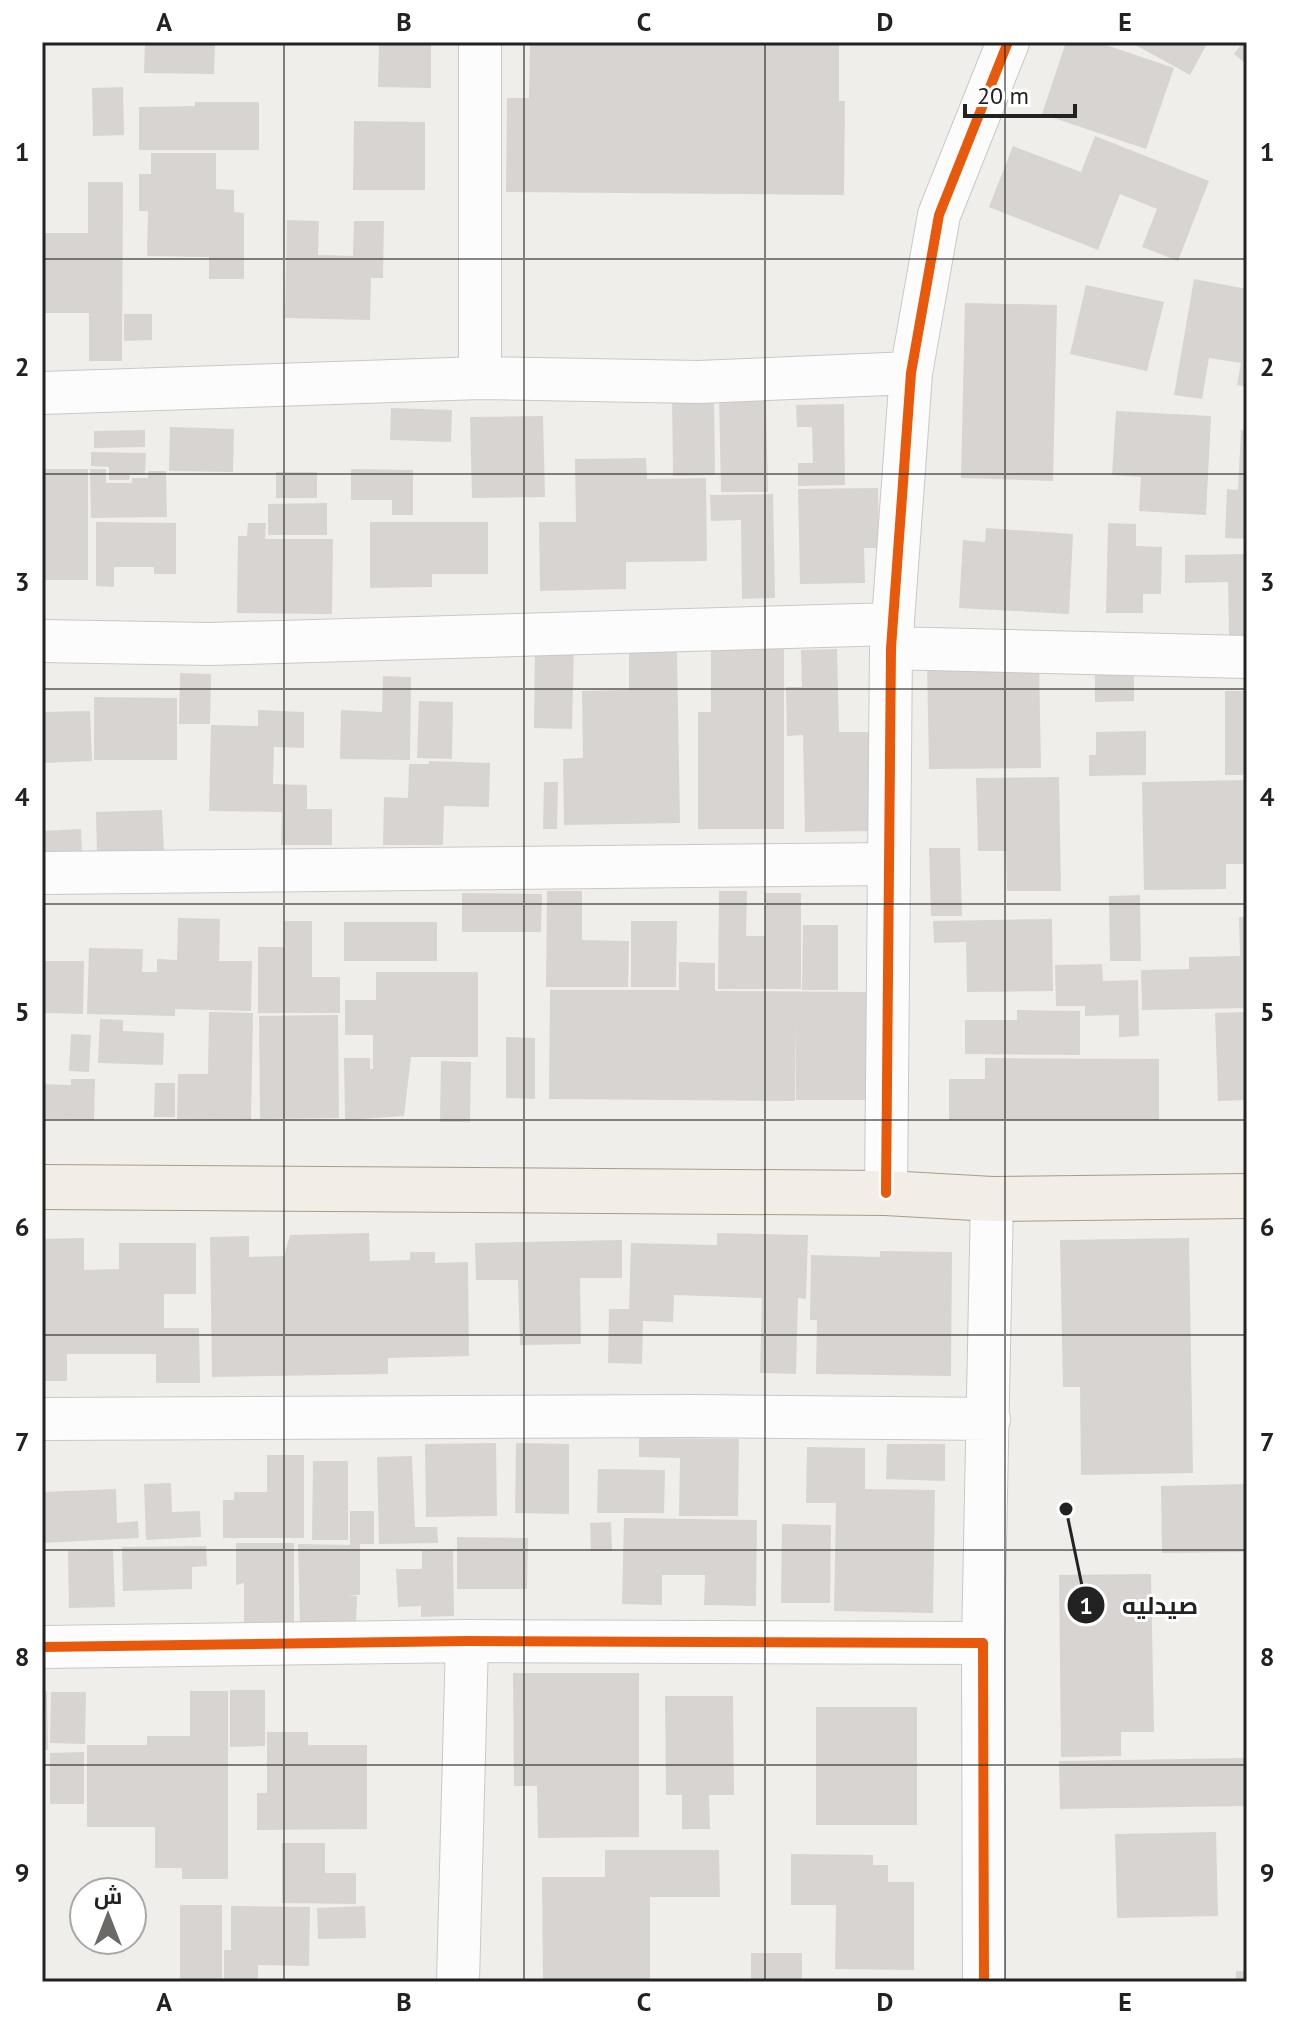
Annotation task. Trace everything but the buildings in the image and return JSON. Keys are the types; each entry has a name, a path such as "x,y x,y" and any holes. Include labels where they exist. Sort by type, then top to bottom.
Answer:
{"main road":[{"path":"42,1187 886,1193 992,1199 1247,1196"}],"street":[{"path":"480,42 480,378"},
{"path":"886,1193 892,636 911,373 939,215 1008,42"},
{"path":"42,393 480,378 699,382 911,373"},
{"path":"42,641 209,644 892,636 1247,657"},
{"path":"42,873 889,864"},
{"path":"984,1982 983,1643 992,1199"},
{"path":"42,1419 693,1416 989,1419"},
{"path":"42,1647 467,1641 983,1643"},
{"path":"458,1982 467,1641"}],"cycle path":[{"path":"886,1193 891,648 911,373 939,215 1008,42"},
{"path":"42,1647 467,1641 983,1643 984,1982"}],"place":[{"name":"صيدليه","path":"1066,1509"}]}
